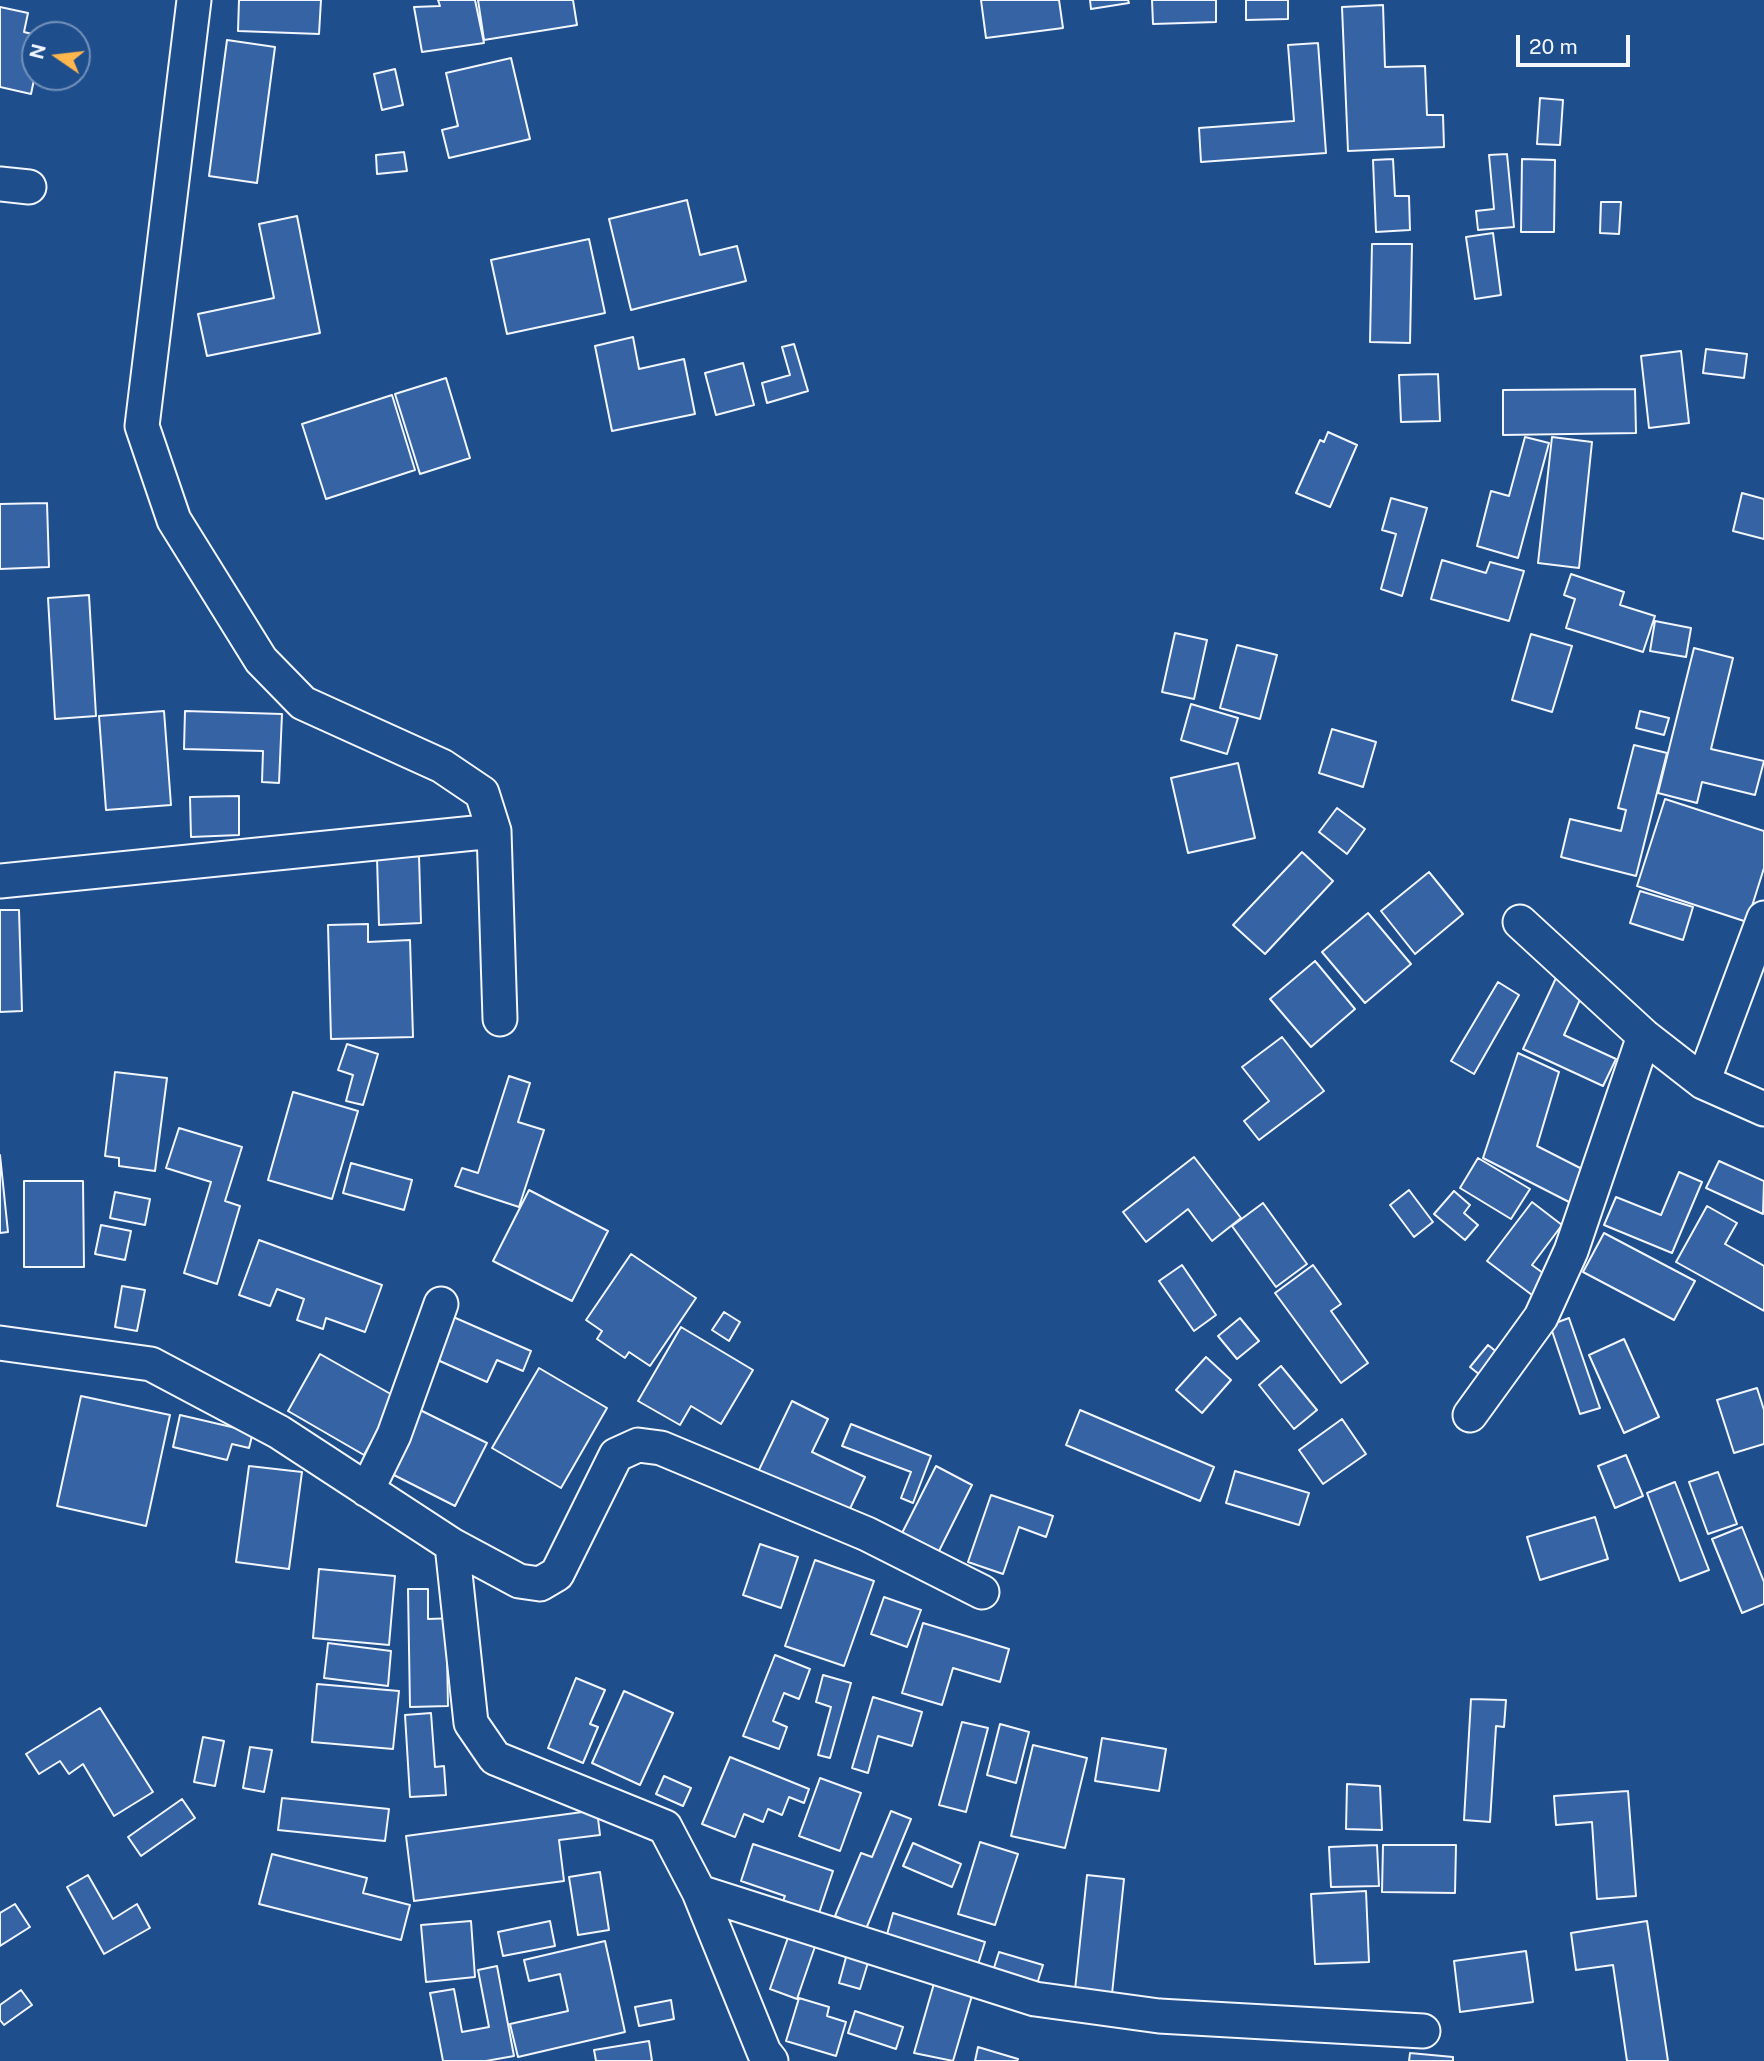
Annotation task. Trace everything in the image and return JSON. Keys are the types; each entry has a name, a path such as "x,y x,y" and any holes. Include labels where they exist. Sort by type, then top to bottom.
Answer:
{"street":[{"path":"194,0 142,426 174,520 261,660 303,703 442,766 482,793 494,831 500,1019"},
{"path":"0,881 494,831"},
{"path":"1703,1082 1764,918"},
{"path":"1520,922 1644,1037 1703,1082 1764,1109"},
{"path":"1470,1415 1541,1317 1571,1251 1644,1037"},
{"path":"367,1490 394,1435 441,1304"},
{"path":"0,1343 151,1364 279,1432 452,1545 519,1581 540,1584 556,1574 616,1455 638,1445 661,1448 867,1534 982,1592"},
{"path":"452,1545 471,1723 495,1758 665,1827 699,1892 764,2052 771,2061"},
{"path":"699,1892 1035,1999 1159,2016 1423,2031"}],"building":[{"path":"239,0 321,0 319,34 238,31"},
{"path":"438,0 475,0 484,43 422,52 414,7 440,6"},
{"path":"478,0 573,0 577,25 484,40"},
{"path":"981,0 1059,0 1063,28 986,38"},
{"path":"1090,0 1128,0 1129,3 1091,9"},
{"path":"1152,0 1216,0 1216,22 1153,24"},
{"path":"1246,0 1288,0 1288,19 1246,20"},
{"path":"1383,5 1385,67 1425,66 1427,115 1443,115 1444,147 1348,151 1342,7"},
{"path":"0,7 28,13 26,21 21,21 21,91 32,91 31,94 0,87"},
{"path":"227,40 275,47 257,183 209,176"},
{"path":"1318,43 1326,153 1201,162 1199,128 1294,121 1288,45"},
{"path":"511,58 530,139 449,158 442,130 458,126 446,73"},
{"path":"395,69 403,105 382,110 374,74"},
{"path":"1540,98 1563,100 1560,145 1537,144"},
{"path":"404,152 407,171 377,174 376,155"},
{"path":"1507,154 1514,227 1478,230 1476,211 1494,209 1489,155"},
{"path":"1393,159 1395,196 1409,196 1410,230 1376,232 1373,160"},
{"path":"1522,159 1555,160 1554,232 1521,232"},
{"path":"687,200 700,255 737,246 746,281 631,310 609,219"},
{"path":"1601,202 1621,202 1619,234 1600,233"},
{"path":"297,216 320,333 207,356 198,314 274,298 259,224"},
{"path":"1493,233 1501,295 1475,299 1466,237"},
{"path":"589,239 605,313 507,334 491,260"},
{"path":"1372,244 1412,244 1410,343 1370,342"},
{"path":"633,337 639,369 684,359 695,414 612,431 595,346"},
{"path":"794,344 808,391 767,403 762,383 790,375 782,347"},
{"path":"1706,349 1747,354 1744,378 1703,373"},
{"path":"1681,351 1689,423 1649,428 1641,356"},
{"path":"743,363 754,405 716,415 705,373"},
{"path":"1438,374 1440,421 1401,422 1399,375"},
{"path":"446,378 470,458 420,474 395,394"},
{"path":"1635,389 1636,433 1503,435 1503,390"},
{"path":"392,395 415,470 326,499 302,424"},
{"path":"1328,432 1357,445 1330,507 1296,493 1320,440 1324,442"},
{"path":"1525,437 1549,443 1518,558 1477,546 1491,491 1509,496"},
{"path":"1552,437 1592,442 1579,568 1538,563"},
{"path":"1742,493 1764,499 1764,539 1733,531"},
{"path":"1391,498 1427,508 1402,596 1381,589 1396,534 1382,530"},
{"path":"47,503 49,567 0,569 0,504"},
{"path":"1442,560 1486,573 1490,562 1524,571 1509,621 1431,599"},
{"path":"1571,574 1624,592 1620,605 1655,616 1643,652 1566,628 1575,599 1564,595"},
{"path":"89,595 96,716 55,719 48,598"},
{"path":"1655,621 1691,628 1686,657 1650,651"},
{"path":"1175,633 1207,640 1194,699 1162,692"},
{"path":"1531,634 1572,646 1552,712 1512,700"},
{"path":"1237,645 1277,655 1260,719 1220,708"},
{"path":"1694,648 1733,658 1711,749 1764,761 1755,795 1702,782 1697,803 1658,793"},
{"path":"1191,704 1238,718 1227,754 1181,740"},
{"path":"164,711 171,805 106,810 99,716"},
{"path":"185,711 282,714 279,783 262,782 263,751 184,749"},
{"path":"1640,711 1669,718 1664,735 1636,728"},
{"path":"1332,729 1376,742 1363,787 1319,773"},
{"path":"1634,745 1667,753 1636,876 1561,857 1570,819 1621,831 1626,810 1618,808"},
{"path":"1238,763 1255,838 1188,853 1171,778"},
{"path":"239,796 239,835 191,837 190,797"},
{"path":"1665,799 1764,831 1764,868 1747,922 1637,886"},
{"path":"1337,808 1365,829 1347,854 1319,832"},
{"path":"1302,852 1333,881 1265,954 1233,925"},
{"path":"419,856 421,923 379,925 377,858"},
{"path":"1429,872 1463,914 1415,954 1381,911"},
{"path":"1640,891 1693,907 1683,940 1630,923"},
{"path":"0,910 19,910 22,1011 0,1012"},
{"path":"1368,913 1411,964 1365,1003 1322,952"},
{"path":"368,924 368,942 410,940 413,1037 331,1039 328,925"},
{"path":"1315,961 1355,1009 1311,1047 1270,999"},
{"path":"1556,978 1584,991 1564,1035 1616,1059 1603,1086 1523,1049"},
{"path":"1498,982 1519,995 1474,1074 1451,1061"},
{"path":"1282,1037 1324,1091 1259,1140 1244,1121 1269,1101 1242,1067"},
{"path":"347,1044 378,1054 363,1105 346,1101 353,1075 338,1070"},
{"path":"1518,1053 1559,1072 1537,1146 1588,1172 1571,1203 1483,1158"},
{"path":"115,1072 167,1078 155,1171 119,1166 119,1158 105,1156"},
{"path":"509,1076 530,1083 518,1122 544,1130 519,1207 455,1186 462,1168 478,1173"},
{"path":"293,1092 358,1111 332,1199 268,1180"},
{"path":"179,1128 242,1147 225,1201 240,1206 217,1284 184,1273 211,1182 166,1168"},
{"path":"0,1155 8,1232 0,1233"},
{"path":"1194,1157 1241,1218 1212,1241 1188,1209 1146,1242 1123,1212"},
{"path":"1478,1158 1530,1189 1511,1219 1460,1188"},
{"path":"1719,1161 1764,1181 1763,1214 1706,1188"},
{"path":"351,1163 412,1180 404,1210 343,1193"},
{"path":"1679,1172 1702,1182 1672,1253 1604,1225 1616,1197 1661,1215"},
{"path":"24,1181 83,1181 84,1267 24,1267"},
{"path":"529,1190 608,1231 572,1301 493,1261"},
{"path":"1409,1190 1433,1222 1414,1237 1390,1205"},
{"path":"1454,1191 1470,1205 1464,1213 1478,1225 1465,1240 1434,1214"},
{"path":"115,1192 150,1199 145,1225 110,1218"},
{"path":"1532,1202 1562,1225 1532,1265 1547,1276 1532,1295 1487,1261"},
{"path":"1263,1203 1307,1264 1276,1287 1232,1226"},
{"path":"1707,1206 1737,1223 1725,1244 1764,1266 1764,1311 1676,1262"},
{"path":"101,1225 131,1231 125,1260 95,1254"},
{"path":"1604,1233 1695,1281 1674,1320 1583,1272"},
{"path":"259,1240 382,1285 365,1332 326,1318 323,1329 297,1320 304,1299 277,1289 270,1306 239,1295"},
{"path":"631,1254 696,1298 650,1366 629,1352 625,1358 597,1339 602,1331 586,1320"},
{"path":"1182,1265 1216,1315 1194,1331 1159,1281"},
{"path":"1313,1265 1341,1304 1331,1311 1368,1363 1341,1383 1275,1293"},
{"path":"122,1286 145,1290 137,1331 115,1327"},
{"path":"724,1312 740,1322 729,1341 712,1330"},
{"path":"451,1316 531,1351 523,1371 497,1360 487,1382 433,1358"},
{"path":"1240,1318 1259,1341 1237,1359 1218,1336"},
{"path":"1569,1318 1600,1408 1580,1414 1550,1325"},
{"path":"681,1327 753,1370 721,1424 691,1406 680,1425 638,1401"},
{"path":"1624,1339 1659,1417 1624,1433 1589,1355"},
{"path":"1488,1345 1503,1357 1485,1379 1470,1367"},
{"path":"320,1354 396,1397 364,1455 288,1411"},
{"path":"1206,1357 1231,1380 1202,1413 1176,1390"},
{"path":"1281,1366 1317,1410 1294,1429 1259,1385"},
{"path":"539,1368 607,1408 561,1488 492,1448"},
{"path":"1757,1388 1764,1410 1764,1444 1734,1453 1717,1400"},
{"path":"81,1396 170,1415 146,1526 57,1506"},
{"path":"792,1401 828,1419 812,1452 865,1477 846,1517 757,1474"},
{"path":"418,1409 487,1443 455,1506 386,1471"},
{"path":"1080,1410 1214,1467 1200,1501 1066,1445"},
{"path":"180,1415 253,1432 249,1448 232,1444 227,1460 173,1447"},
{"path":"1342,1419 1366,1454 1323,1484 1299,1450"},
{"path":"851,1424 931,1456 913,1503 901,1498 911,1472 842,1446"},
{"path":"1626,1455 1643,1496 1615,1508 1598,1466"},
{"path":"249,1466 302,1472 289,1569 236,1562"},
{"path":"936,1466 972,1485 935,1559 898,1541"},
{"path":"1235,1471 1309,1493 1299,1525 1226,1503"},
{"path":"1718,1472 1737,1524 1708,1534 1689,1482"},
{"path":"1675,1482 1709,1570 1680,1581 1647,1493"},
{"path":"991,1495 1053,1516 1046,1537 1019,1527 1003,1574 968,1562"},
{"path":"1595,1517 1608,1559 1540,1580 1527,1537"},
{"path":"1742,1527 1764,1582 1764,1604 1742,1613 1712,1539"},
{"path":"760,1544 798,1557 781,1608 743,1595"},
{"path":"815,1560 874,1581 844,1666 785,1646"},
{"path":"319,1569 395,1576 389,1645 313,1638"},
{"path":"408,1589 428,1589 428,1619 457,1618 458,1654 447,1654 448,1706 410,1707"},
{"path":"884,1597 921,1610 907,1647 871,1634"},
{"path":"923,1623 1009,1649 1000,1682 953,1668 942,1705 902,1693"},
{"path":"328,1643 391,1651 388,1686 324,1678"},
{"path":"775,1655 810,1669 799,1699 784,1693 773,1721 787,1727 779,1749 743,1736"},
{"path":"823,1675 851,1683 830,1758 818,1755 831,1707 816,1702"},
{"path":"576,1678 605,1690 590,1724 598,1727 583,1763 548,1748"},
{"path":"317,1684 399,1691 393,1749 312,1742"},
{"path":"624,1691 673,1713 640,1785 592,1763"},
{"path":"873,1697 922,1712 912,1746 878,1736 868,1773 852,1768"},
{"path":"1471,1699 1506,1700 1504,1727 1496,1726 1490,1822 1464,1820"},
{"path":"100,1708 153,1792 114,1816 83,1764 69,1774 60,1761 39,1774 26,1754"},
{"path":"431,1713 435,1767 444,1766 446,1795 410,1797 405,1715"},
{"path":"962,1722 988,1728 966,1812 939,1805"},
{"path":"1000,1724 1029,1732 1016,1783 987,1775"},
{"path":"203,1737 224,1741 215,1786 194,1782"},
{"path":"1102,1738 1166,1749 1159,1791 1095,1781"},
{"path":"1033,1745 1087,1758 1065,1848 1011,1836"},
{"path":"250,1747 272,1750 264,1792 243,1788"},
{"path":"730,1757 809,1789 804,1803 789,1797 782,1815 768,1809 763,1822 744,1814 735,1837 702,1824"},
{"path":"664,1776 691,1788 683,1806 656,1794"},
{"path":"820,1778 861,1793 840,1851 799,1836"},
{"path":"1347,1784 1380,1786 1382,1830 1346,1829"},
{"path":"1628,1791 1636,1896 1597,1899 1592,1822 1556,1825 1554,1796"},
{"path":"282,1798 389,1809 385,1841 278,1830"},
{"path":"182,1799 195,1818 141,1856 128,1837"},
{"path":"597,1810 600,1835 559,1840 564,1881 414,1901 406,1836"},
{"path":"891,1811 911,1819 866,1929 835,1916 861,1853 872,1857"},
{"path":"980,1842 1018,1854 995,1925 958,1914"},
{"path":"913,1843 961,1864 952,1887 903,1866"},
{"path":"753,1844 833,1871 819,1913 783,1901 785,1896 741,1881"},
{"path":"1377,1845 1379,1886 1331,1887 1329,1847"},
{"path":"1383,1845 1456,1845 1455,1893 1382,1892"},
{"path":"272,1854 367,1878 363,1893 410,1905 401,1940 259,1904"},
{"path":"600,1872 609,1930 578,1935 569,1877"},
{"path":"88,1875 113,1919 137,1904 150,1928 104,1954 67,1887"},
{"path":"1087,1875 1124,1879 1112,1994 1075,1990"},
{"path":"1366,1891 1369,1962 1315,1964 1311,1894"},
{"path":"15,1904 30,1927 0,1946 0,1913"},
{"path":"893,1913 985,1942 975,1974 884,1945"},
{"path":"471,1921 475,1977 426,1982 421,1925"},
{"path":"550,1921 555,1946 503,1956 498,1932"},
{"path":"1647,1921 1668,2061 1627,2061 1613,1965 1576,1970 1571,1933"},
{"path":"792,1926 819,1935 797,1999 770,1989"},
{"path":"605,1941 625,2032 518,2057 510,2024 568,2011 560,1974 529,1981 524,1960"},
{"path":"848,1950 870,1956 860,1989 839,1983"},
{"path":"1526,1951 1533,2002 1460,2012 1454,1961"},
{"path":"999,1952 1043,1965 1036,1987 992,1974"},
{"path":"497,1966 514,2056 486,2061 443,2061 430,1993 454,1989 462,2032 489,2027 478,1970"},
{"path":"935,1980 973,1992 953,2061 914,2053"},
{"path":"21,1990 32,2005 4,2025 0,2020 0,2005"},
{"path":"799,1998 829,2007 827,2016 846,2022 836,2056 786,2041"},
{"path":"671,2000 674,2019 639,2026 635,2007"},
{"path":"855,2011 903,2027 896,2049 848,2033"},
{"path":"649,2041 652,2061 596,2061 594,2050"},
{"path":"978,2047 1018,2059 975,2061"},
{"path":"1410,2053 1453,2057 1453,2061 1409,2061"}]}
